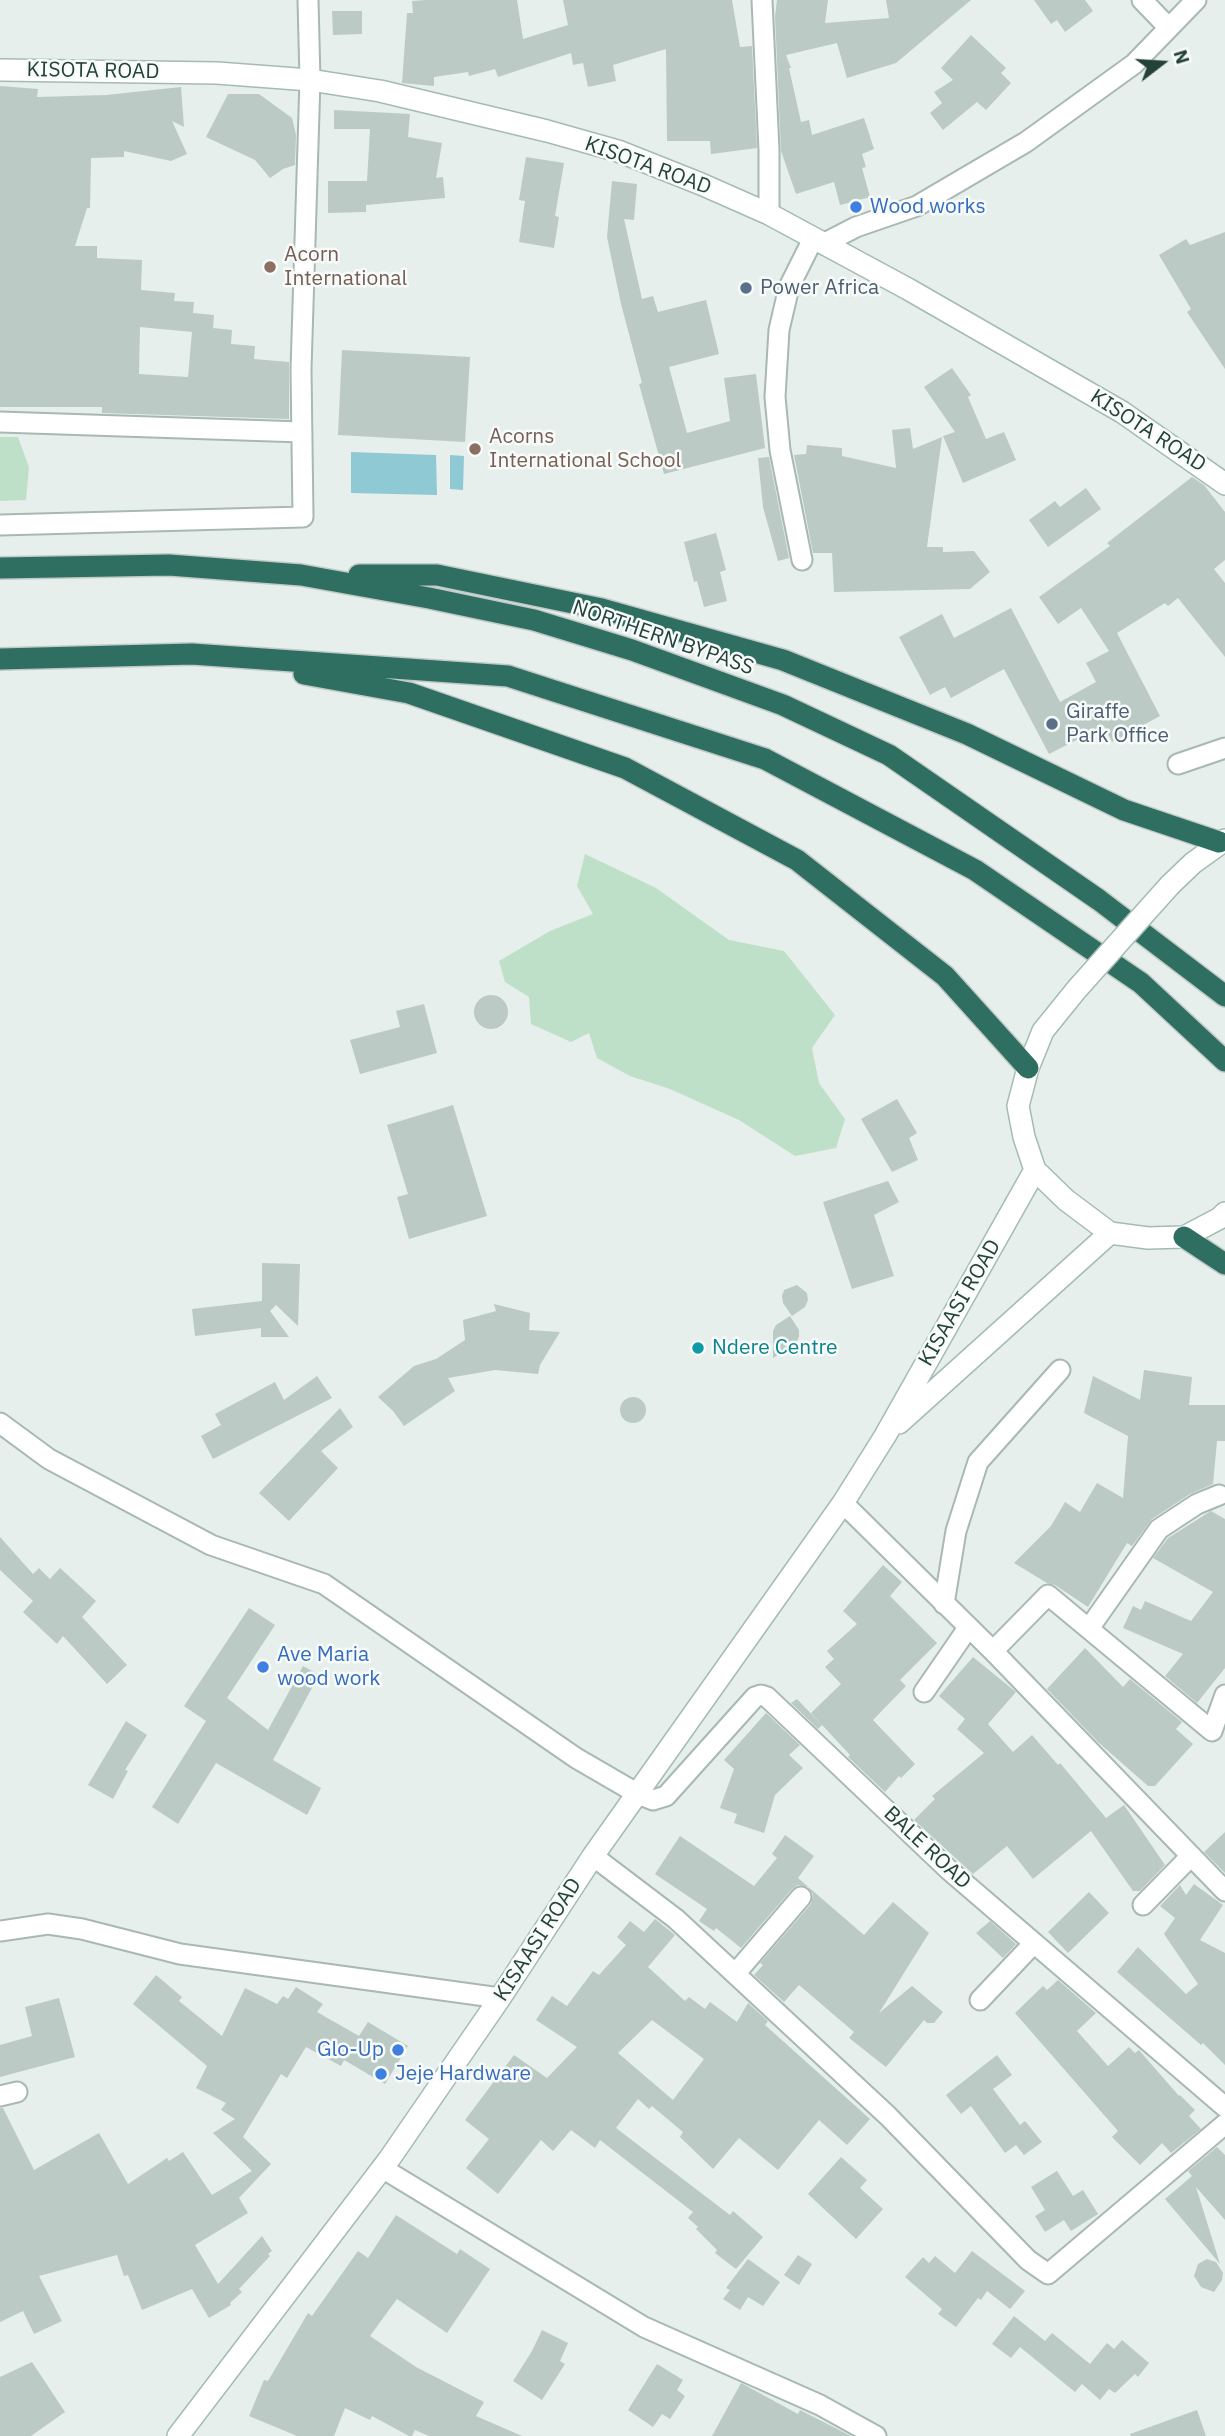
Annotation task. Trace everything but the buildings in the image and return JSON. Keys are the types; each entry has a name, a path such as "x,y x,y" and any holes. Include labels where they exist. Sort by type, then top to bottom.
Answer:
{"highway":[{"name":"NORTHERN BYPASS","path":"0,568 169,565 301,575 534,620 632,650 783,705 889,755 1099,900 1225,996"},
{"path":"301,575 437,575 602,608 783,660 967,734 1124,810 1222,841"},
{"path":"192,654 409,692 625,768 797,860 945,976 1028,1068"},
{"path":"0,659 192,654 508,677 765,760 975,870 1141,983 1225,1062"},
{"path":"1184,1237 1225,1264"}],"main road":[{"name":"KISOTA ROAD","path":"0,70 217,73 310,80 380,90 618,151 769,214 908,289 1111,405 1225,484"},
{"path":"1222,841 1170,885 1043,1031 1028,1068 1018,1106 1024,1137 1035,1170 1066,1200 1110,1233 1149,1238 1184,1237 1225,1213"},
{"name":"KISAASI ROAD","path":"179,2436 382,2168 500,1998 593,1856 843,1503 885,1436 1035,1170"},
{"name":"KISAASI ROAD","path":"885,1436 1110,1233"}],"street":[{"path":"0,525 303,517 301,360 310,80 309,0"},
{"path":"762,0 769,214"},
{"path":"1142,0 1169,27"},
{"path":"802,560 780,450 775,397 779,330 789,287 818,242 917,206 1026,142 1134,64 1196,0"},
{"path":"0,422 302,432"},
{"path":"1178,764 1225,748"},
{"path":"944,1604 956,1531 978,1462 1060,1370"},
{"path":"0,1423 49,1459 211,1545 324,1584 576,1758 638,1794"},
{"path":"1090,1627 1159,1529 1197,1504 1219,1495"},
{"path":"843,1503 993,1651 1225,1891"},
{"path":"993,1651 1048,1595 1090,1627 1212,1731 1225,1695"},
{"path":"924,1692 968,1628"},
{"name":"BALE ROAD","path":"638,1794 653,1800 667,1796 755,1697 767,1697 949,1870 1225,2107"},
{"path":"593,1856 676,1919 888,2116 1028,2260 1048,2274 1225,2124"},
{"path":"1143,1905 1191,1856"},
{"path":"735,1974 801,1897"},
{"path":"0,1931 48,1924 82,1928 180,1954 500,1998"},
{"path":"980,2000 1034,1943"},
{"path":"382,2168 644,2327 809,2400 876,2436"}],"green space":[{"path":"0,437 18,437 29,467 26,500 0,501"},
{"path":"585,854 656,888 729,940 784,951 835,1015 812,1048 819,1083 845,1119 836,1148 795,1156 739,1120 670,1089 630,1076 597,1058 589,1033 571,1042 531,1024 529,997 505,982 499,961 550,931 593,914 577,886"}],"water":[{"path":"351,452 436,455 437,495 351,493"},
{"path":"450,455 464,456 463,490 450,489"}],"place":[{"name":"Wood works","path":"856,207"},
{"name":"Acorn International","path":"270,267"},
{"name":"Power Africa","path":"746,288"},
{"name":"Acorns International School","path":"475,449"},
{"name":"Giraffe Park Office","path":"1052,724"},
{"name":"Ndere Centre","path":"698,1348"},
{"name":"Ave Maria wood work","path":"263,1667"},
{"name":"Glo-Up","path":"398,2050"},
{"name":"Jeje Hardware","path":"381,2074"}]}
